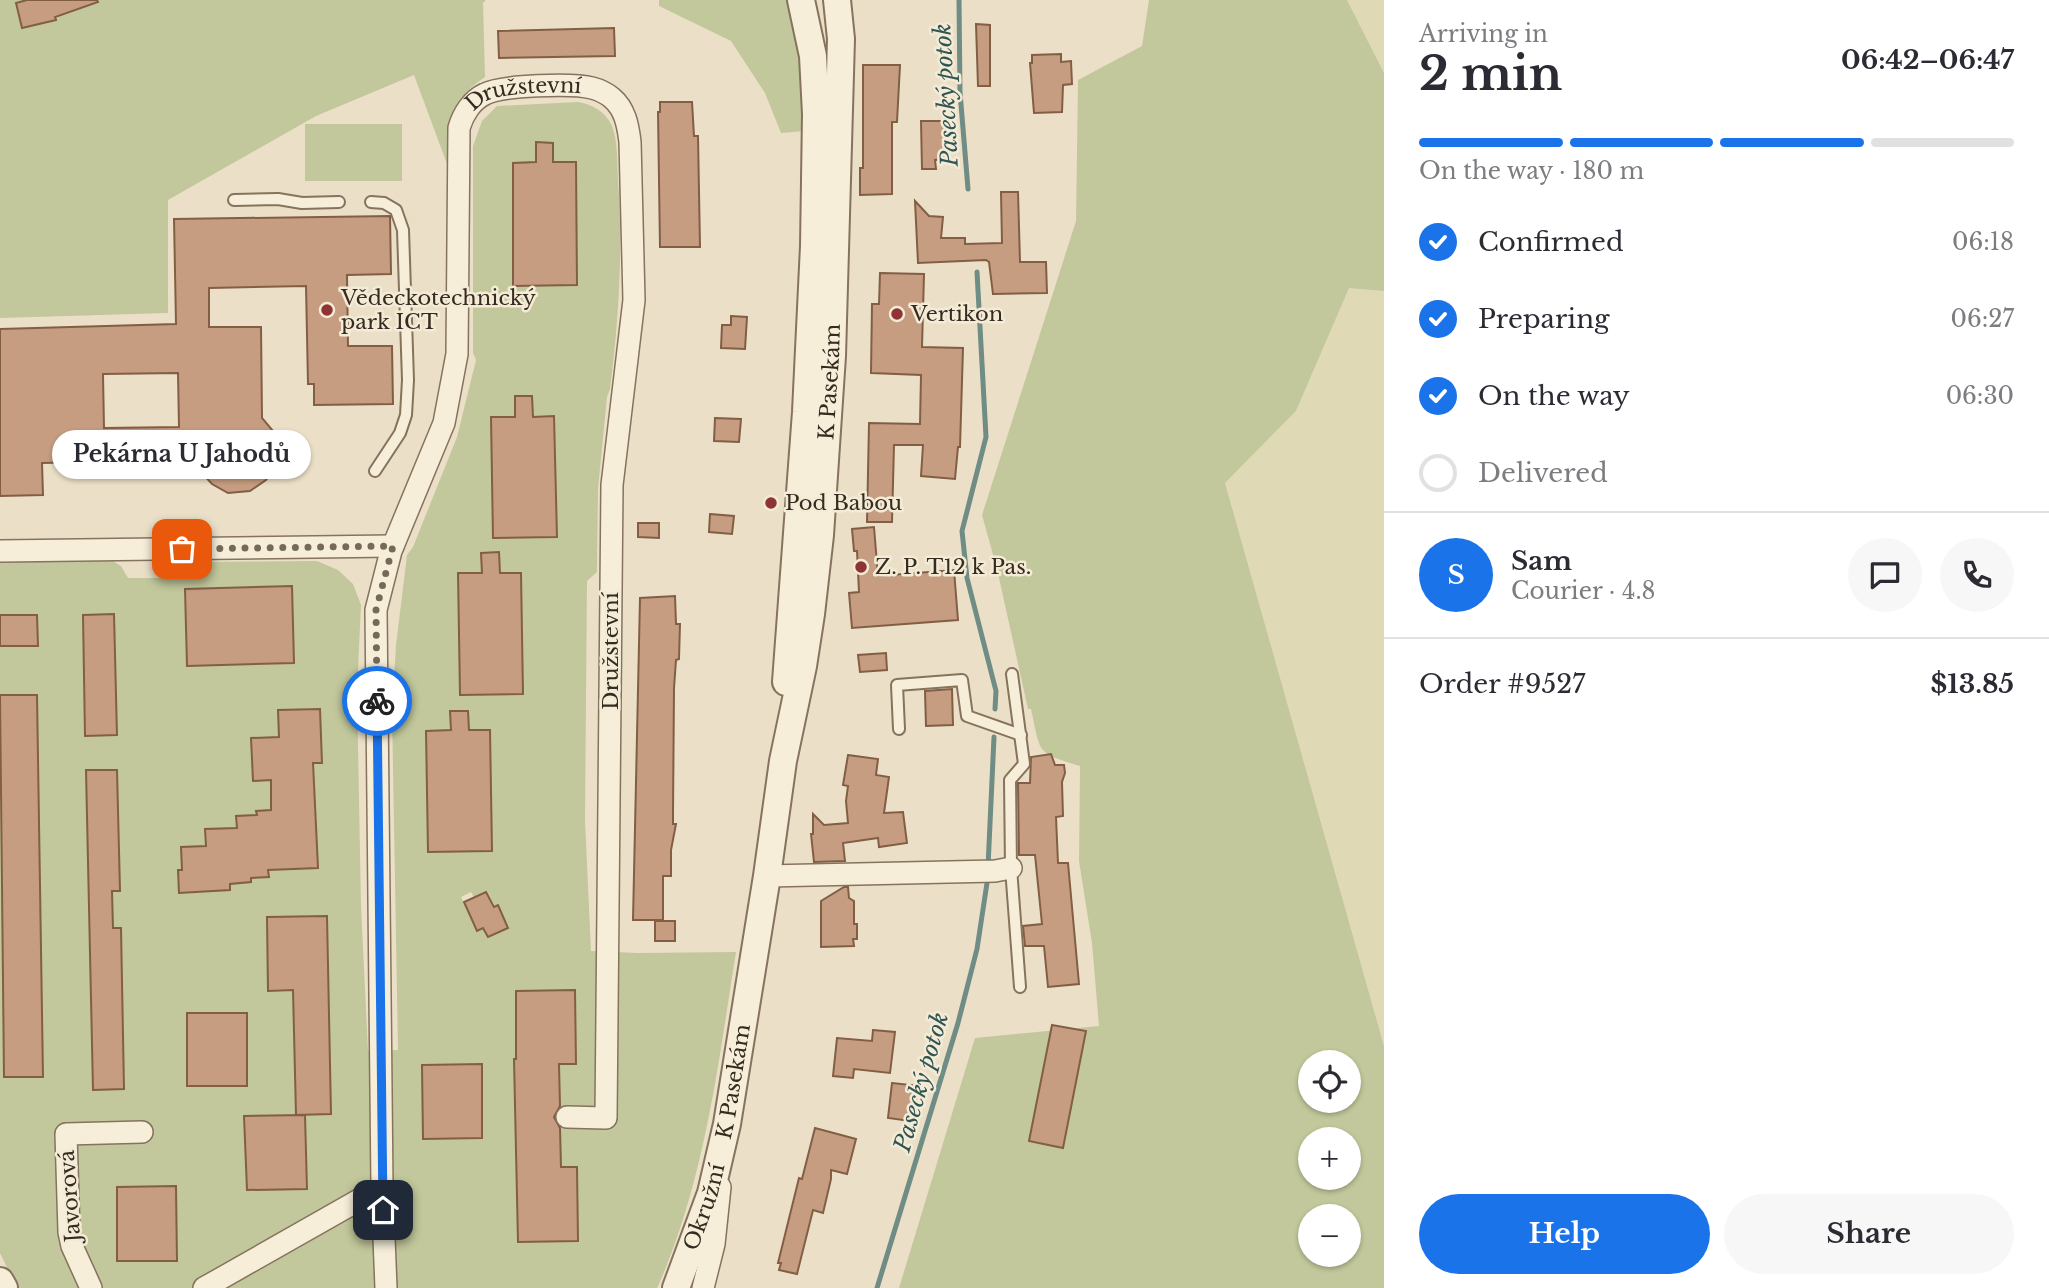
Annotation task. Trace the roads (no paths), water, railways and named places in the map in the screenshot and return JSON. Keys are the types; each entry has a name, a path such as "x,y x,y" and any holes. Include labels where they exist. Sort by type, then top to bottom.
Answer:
{"street":[{"name":"K Pasekám","path":"783,761 786,663 800,494 814,246 817,114 813,56 801,0"},
{"name":"K Pasekám","path":"703,1288 714,1244 727,1124 783,761 803,666 820,524 834,319 841,33 838,0"},
{"name":"Družstevní","path":"386,1288 382,1188 376,610 393,546 444,423 457,354 458,136 461,121 480,97 500,89 578,86 603,92 621,108 628,122 634,300 612,485 607,1118 567,1117"},
{"path":"0,551 393,546"},
{"path":"767,876 995,871 1011,867"},
{"name":"Okružní","path":"676,1288 711,1193 727,1124"},
{"name":"Javorová","path":"91,1288 72,1246 69,1232 66,1134 142,1132"},
{"path":"204,1288 382,1188"},
{"path":"0,1281 4,1288"}],"lane":[{"path":"234,200 339,202"},
{"path":"370,202 384,203 396,210 404,230 408,380 406,415 400,433 375,471"},
{"path":"1012,674 1024,764 1010,780 1011,867 1020,987"},
{"path":"899,729 897,685 962,680 967,716 1021,735"}],"waterway":[{"name":"Pasecký potok","path":"959,0 960,92 968,189"},
{"name":"Pasecký potok","path":"977,272 986,437 962,531 967,578 996,691 995,709"},
{"name":"Pasecký potok","path":"988,867 994,737"},
{"name":"Pasecký potok","path":"877,1288 958,1023 977,949 987,883"}],"place":[{"name":"Vědeckotechnický park ICT","path":"327,310"},
{"name":"Vertikon","path":"897,314"},
{"name":"Pod Babou","path":"771,503"},
{"name":"Pekárna U Jahodů","path":"182,549"},
{"name":"Z. P. T12 k Pas.","path":"861,567"}]}
